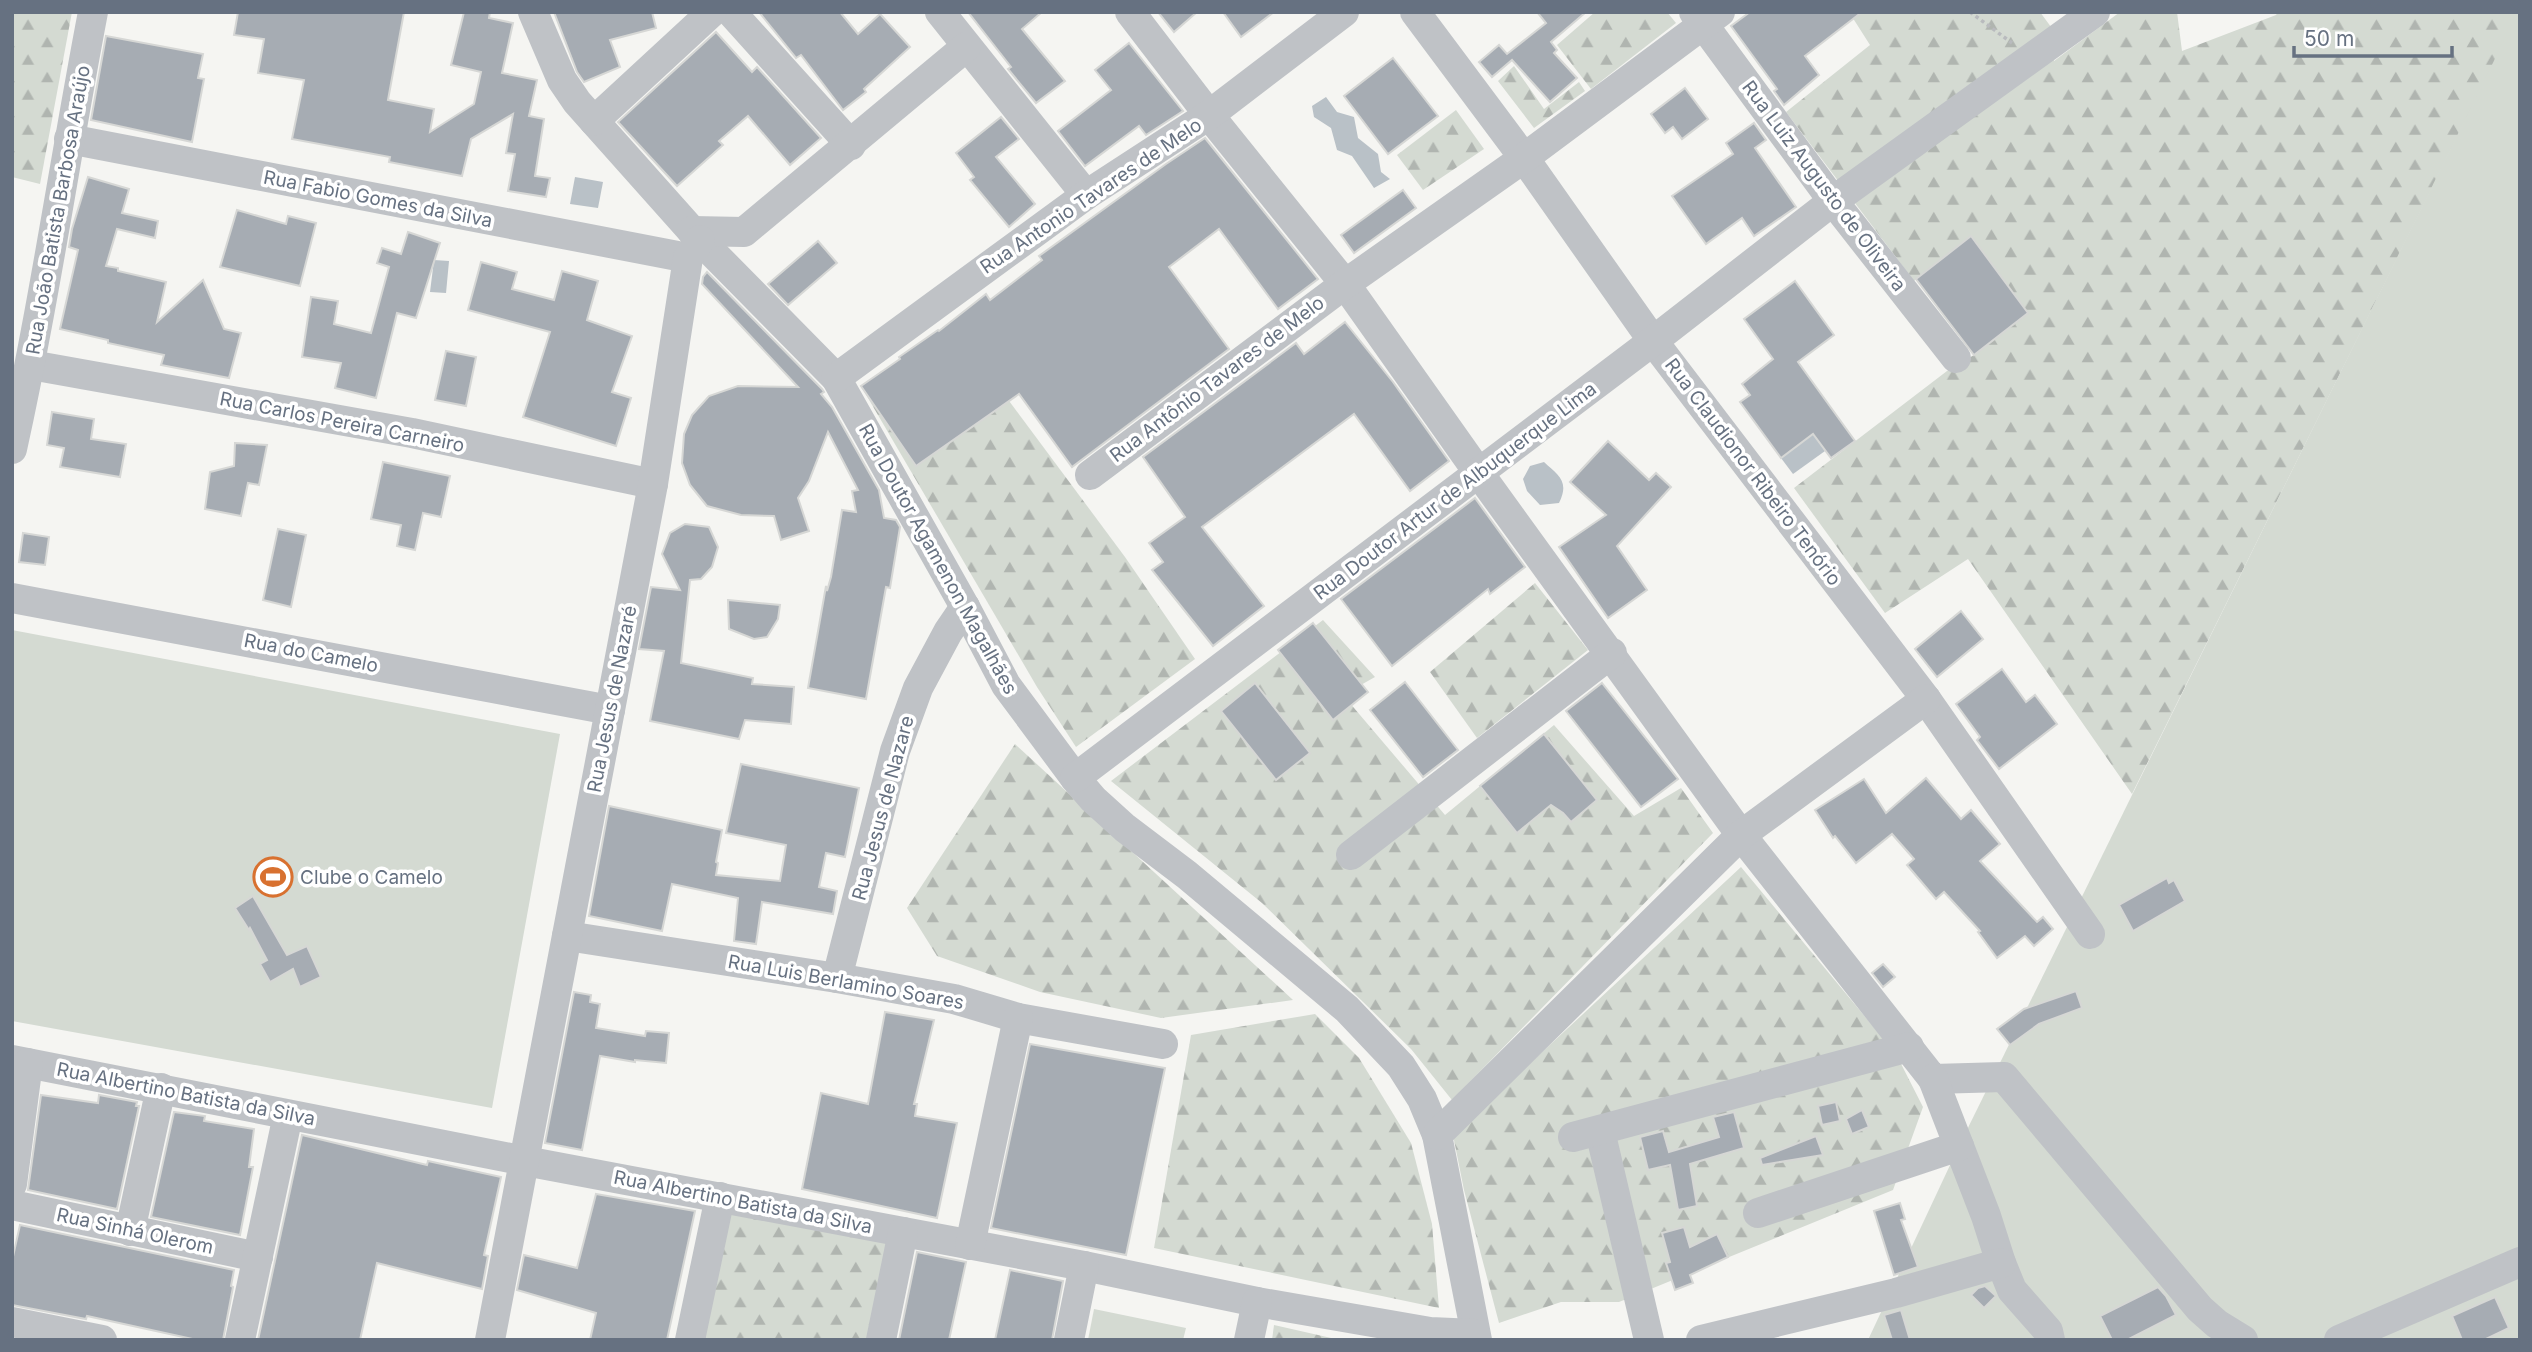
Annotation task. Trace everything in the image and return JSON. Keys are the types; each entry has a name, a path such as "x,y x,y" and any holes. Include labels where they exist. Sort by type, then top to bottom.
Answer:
{"street":[{"name":"Rua João Batista Barbosa Araújo","path":"12,449 31,365 93,12"},
{"name":"Rua Doutor Agamenon Magalhães","path":"533,12 562,80 693,243 836,377 1006,685 1075,778 1093,799 1125,828 1187,875 1348,1009 1402,1066 1422,1099 1437,1135 1476,1337"},
{"path":"594,121 682,24 712,12"},
{"path":"731,12 851,145"},
{"path":"940,12 1086,195"},
{"path":"1130,12 1209,116 1345,284 1741,835 1933,1079 2012,1290 2048,1331 2050,1340"},
{"name":"Rua Antonio Tavares de Melo","path":"836,377 1086,195 1209,116 1344,12"},
{"name":"Rua Claudionor Ribeiro Tenório","path":"1415,12 1524,158 1653,341 1926,699 2090,934"},
{"name":"Rua Doutor Artur de Albuquerque Lima","path":"1075,778 1653,341 1833,201 2095,12"},
{"path":"1524,158 1706,16"},
{"name":"Rua Luiz Augusto de Oliveira","path":"1706,16 1833,201 1956,358"},
{"name":"Rua Fabio Gomes da Silva","path":"69,139 693,243 744,232 967,47"},
{"name":"Rua Antônio Tavares de Melo","path":"1090,475 1345,284 1524,158"},
{"name":"Rua Jesus de Nazaré","path":"490,1340 653,484 693,243"},
{"name":"Rua Carlos Pereira Carneiro","path":"31,365 412,433 653,484"},
{"name":"Rua do Camelo","path":"12,598 610,710"},
{"name":"Rua Jesus de Nazare","path":"837,978 895,751 918,688 947,632 965,607"},
{"path":"1351,855 1612,653"},
{"path":"1437,1135 1741,835 1926,699"},
{"name":"Rua Luis Berlamino Soares","path":"568,936 954,999 1018,1018 1163,1044"},
{"path":"970,1245 1018,1018"},
{"path":"1649,1340 1587,1134 1909,1047"},
{"path":"12,1184 20,1061"},
{"name":"Rua Albertino Batista da Silva","path":"20,1061 1256,1301 1430,1332 1476,1337"},
{"path":"1933,1079 2004,1077 2200,1309 2242,1340"},
{"path":"130,1231 161,1088"},
{"path":"240,1340 288,1115"},
{"path":"1758,1213 1959,1146"},
{"path":"690,1340 720,1197"},
{"name":"Rua Sinhá Olerom","path":"12,1205 258,1256"},
{"path":"881,1340 903,1232"},
{"path":"2339,1340 2520,1262"},
{"path":"1702,1340 1896,1293 2001,1263"},
{"path":"1069,1340 1084,1266"},
{"path":"1250,1340 1256,1301"},
{"path":"12,1322 102,1340"}],"path":[{"path":"1970,12 1996,33 2036,55"}],"green space":[{"path":"12,12 72,12 40,184 12,177"},
{"path":"1595,12 1667,12 1676,23 1591,89 1557,45"},
{"path":"1849,12 2040,12 2054,31 2054,61 2120,12 2177,12 2182,51 2278,12 2519,12 2132,794 1968,559 1885,613 1794,488 1947,371 1974,355 1971,236 1914,281 1786,112 1870,45"},
{"path":"2518,12 2520,1340 1868,1340 1959,1146"},
{"path":"1514,66 1544,109 1579,82 1585,91 1534,128 1498,81"},
{"path":"1456,110 1484,149 1423,190 1397,155"},
{"path":"952,324 1125,557 1195,659 1076,747 1037,687 861,386"},
{"path":"1535,583 1588,650 1477,738 1430,672"},
{"path":"1323,620 1375,677 1343,695 1445,815 1554,725 1634,816 1681,788 1713,833 1452,1100 1411,1049 1262,903 1111,781"},
{"name":"Clube o Camelo","path":"12,630 560,734 492,1108 12,1021"},
{"path":"1015,744 1293,1000 1161,1018 1040,992 937,956 907,908"},
{"path":"1741,867 1896,1054 1923,1107 1893,1190 1619,1302 1561,1302 1499,1323 1464,1190 1453,1135"},
{"path":"1315,1014 1359,1058 1411,1143 1432,1224 1439,1308 1154,1248 1191,1035"},
{"path":"728,1208 894,1241 869,1340 701,1340"},
{"path":"1094,1309 1186,1328 1183,1340 1088,1340"},
{"path":"1274,1325 1340,1340 1272,1340"}],"shaded area":[{"path":"1326,97 1337,112 1354,117 1358,138 1378,154 1381,172 1390,179 1374,188 1352,156 1337,150 1331,128 1314,117 1312,106"},
{"path":"575,177 603,182 598,208 570,204"},
{"path":"434,260 449,261 446,293 430,292"},
{"path":"1813,434 1825,451 1793,474 1781,458"},
{"path":"1544,462 1563,484 1559,503 1540,505 1527,491 1523,479 1530,466"}],"building":[{"path":"238,12 404,12 388,100 434,109 430,132 474,104 481,72 451,65 464,12 490,12 489,18 513,23 502,73 537,80 529,116 544,119 535,176 550,178 546,197 508,191 515,154 506,153 513,114 471,139 462,176 389,162 390,157 292,139 304,80 258,73 264,39 234,35"},
{"path":"554,12 652,12 656,28 610,40 620,67 584,82 577,72"},
{"path":"759,12 840,12 858,34 880,14 910,47 864,89 866,92 843,110 801,55 796,58"},
{"path":"968,12 1042,12 1022,29 1065,81 1036,103"},
{"path":"1158,12 1197,12 1174,32"},
{"path":"1223,12 1274,12 1241,37"},
{"path":"1537,12 1586,12 1551,42 1557,50 1554,53 1577,78 1550,102 1512,60 1492,77 1479,62 1499,45 1507,54 1546,23"},
{"path":"1750,12 1862,12 1805,56 1819,75 1784,105 1774,91 1777,89 1731,26"},
{"path":"716,32 752,72 757,67 821,138 790,165 748,116 719,141 723,145 677,186 618,122"},
{"path":"106,36 203,54 198,78 204,79 192,142 91,120"},
{"path":"1129,43 1183,111 1146,135 1139,126 1085,166 1058,131 1111,90 1095,70"},
{"path":"1393,58 1438,116 1388,154 1344,96"},
{"path":"1685,88 1708,119 1682,139 1673,127 1665,133 1651,114"},
{"path":"1001,117 1019,139 996,157 1035,204 1009,227 970,180 974,177 956,153"},
{"path":"1754,123 1766,140 1755,148 1796,207 1754,236 1742,218 1706,244 1672,196 1733,154 1726,143"},
{"path":"1205,138 1318,279 1278,309 1219,229 1169,267 1229,349 1072,467 1019,394 916,466 861,386 986,294 990,300 1042,260 1039,256"},
{"path":"88,177 129,189 122,213 158,221 155,238 117,229 106,266 166,282 157,322 203,280 224,329 241,333 229,378 161,365 164,355 60,329 78,250 69,247 72,229"},
{"path":"1403,190 1416,208 1354,253 1341,235"},
{"path":"237,210 286,224 288,216 316,223 300,286 220,267"},
{"path":"408,232 440,243 416,318 397,313 376,398 335,388 341,363 302,357 311,297 338,301 334,324 371,333 389,267 377,263 382,248 401,254"},
{"path":"1971,236 2028,313 1974,355 1916,279"},
{"path":"818,241 837,263 788,305 768,284"},
{"path":"481,262 517,272 512,289 554,300 562,271 598,281 587,320 632,336 612,392 631,398 616,446 523,417 550,332 468,310"},
{"path":"707,272 822,389 824,392 821,394 832,407 879,490 884,518 896,520 900,527 866,699 808,688 842,510 856,512 852,491 858,490 828,432 809,481 798,498 809,531 781,540 774,516 741,515 707,506 690,485 682,463 684,434 692,415 709,396 738,386 798,387 702,284"},
{"path":"1795,281 1834,335 1798,362 1855,441 1831,458 1813,434 1781,458 1740,402 1750,395 1742,384 1773,359 1744,319"},
{"path":"1345,322 1393,382 1449,461 1410,491 1354,414 1202,527 1264,606 1213,646 1152,570 1163,562 1149,543 1185,517 1143,457 1296,343 1304,354"},
{"path":"446,351 476,357 466,406 435,400"},
{"path":"52,412 94,419 91,439 126,444 120,477 60,467 64,448 47,445"},
{"path":"1608,441 1649,480 1656,473 1671,487 1617,546 1647,590 1608,618 1559,547 1606,515 1570,482"},
{"path":"235,443 267,445 259,485 248,483 241,516 205,509 210,472 234,466"},
{"path":"383,462 450,476 441,517 423,513 415,550 397,546 401,525 371,519"},
{"path":"1475,498 1525,567 1490,594 1488,589 1392,666 1341,599"},
{"path":"685,524 709,527 718,547 712,567 701,579 690,580 681,663 753,678 752,684 794,687 791,724 745,720 739,739 650,721 664,651 639,649 651,587 680,590 662,554 670,533"},
{"path":"278,529 306,535 291,607 263,600"},
{"path":"23,533 49,537 45,565 19,562"},
{"path":"728,600 780,605 778,619 767,637 754,639 729,629"},
{"path":"1961,611 1983,639 1937,677 1915,649"},
{"path":"1313,623 1368,692 1333,720 1278,650"},
{"path":"2002,669 2026,702 2035,695 2057,724 1999,769 1977,740 1980,737 1956,704"},
{"path":"1405,682 1458,750 1423,777 1370,710"},
{"path":"1255,683 1310,753 1276,780 1221,711"},
{"path":"1602,683 1678,779 1641,807 1566,711"},
{"path":"1544,734 1597,800 1571,822 1551,805 1517,833 1480,786"},
{"path":"741,764 859,788 845,857 826,853 819,887 837,891 833,914 762,902 756,944 734,941 738,898 672,884 662,931 589,916 609,806 722,830 716,875 780,881 786,845 726,833"},
{"path":"1926,778 1961,819 1971,810 2000,844 1980,861 2037,922 2043,917 2053,929 2034,946 2025,936 1997,958 1978,932 1980,931 1944,892 1936,899 1907,865 1914,859 1892,834 1856,863 1835,836 1833,838 1815,810 1864,779 1886,813"},
{"path":"2167,878 2169,883 2174,880 2185,901 2133,931 2119,905"},
{"path":"253,896 287,955 307,946 321,977 300,987 293,969 270,982 260,964 267,960 250,928 249,930 235,908"},
{"path":"1883,964 1895,977 1883,987 1872,973"},
{"path":"2076,991 2082,1008 2039,1024 2010,1045 1997,1029 2024,1009"},
{"path":"574,992 591,995 590,1002 600,1004 596,1028 645,1036 646,1031 669,1033 666,1063 635,1062 600,1056 582,1150 545,1143"},
{"path":"885,1012 934,1020 914,1104 917,1104 915,1116 957,1123 937,1218 802,1189 821,1093 868,1104"},
{"path":"1030,1044 1165,1068 1126,1255 991,1228"},
{"path":"41,1095 98,1103 99,1095 137,1102 136,1106 139,1106 117,1209 28,1190"},
{"path":"1836,1102 1840,1121 1822,1125 1818,1106"},
{"path":"1862,1110 1869,1127 1852,1134 1846,1119"},
{"path":"174,1112 205,1116 204,1121 254,1129 249,1167 253,1167 240,1235 151,1217"},
{"path":"1734,1112 1744,1148 1690,1164 1697,1206 1678,1210 1670,1165 1648,1170 1640,1137 1663,1131 1669,1152 1719,1137 1713,1117"},
{"path":"302,1135 427,1165 428,1161 501,1177 484,1255 488,1256 482,1289 377,1263 360,1340 258,1340"},
{"path":"1816,1136 1823,1155 1762,1165 1760,1158"},
{"path":"596,1194 695,1211 667,1340 590,1340 596,1313 517,1290 524,1255 577,1268"},
{"path":"1900,1203 1905,1219 1901,1220 1918,1267 1894,1275 1874,1211"},
{"path":"20,1225 234,1270 223,1340 197,1340 87,1316 86,1319 12,1305 12,1261"},
{"path":"1684,1227 1690,1247 1717,1234 1728,1257 1690,1275 1693,1283 1675,1290 1666,1263 1670,1262 1662,1233"},
{"path":"917,1252 966,1262 949,1340 899,1340"},
{"path":"1010,1270 1063,1281 1052,1340 995,1340"},
{"path":"1985,1286 1996,1296 1984,1308 1971,1295 1978,1288"},
{"path":"2158,1287 2176,1315 2127,1340 2112,1340 2100,1316"},
{"path":"2495,1297 2509,1328 2484,1340 2462,1340 2452,1316"},
{"path":"1901,1310 1910,1340 1892,1340 1884,1315"}],"place":[{"name":"Clube o Camelo","path":"273,877"}]}
